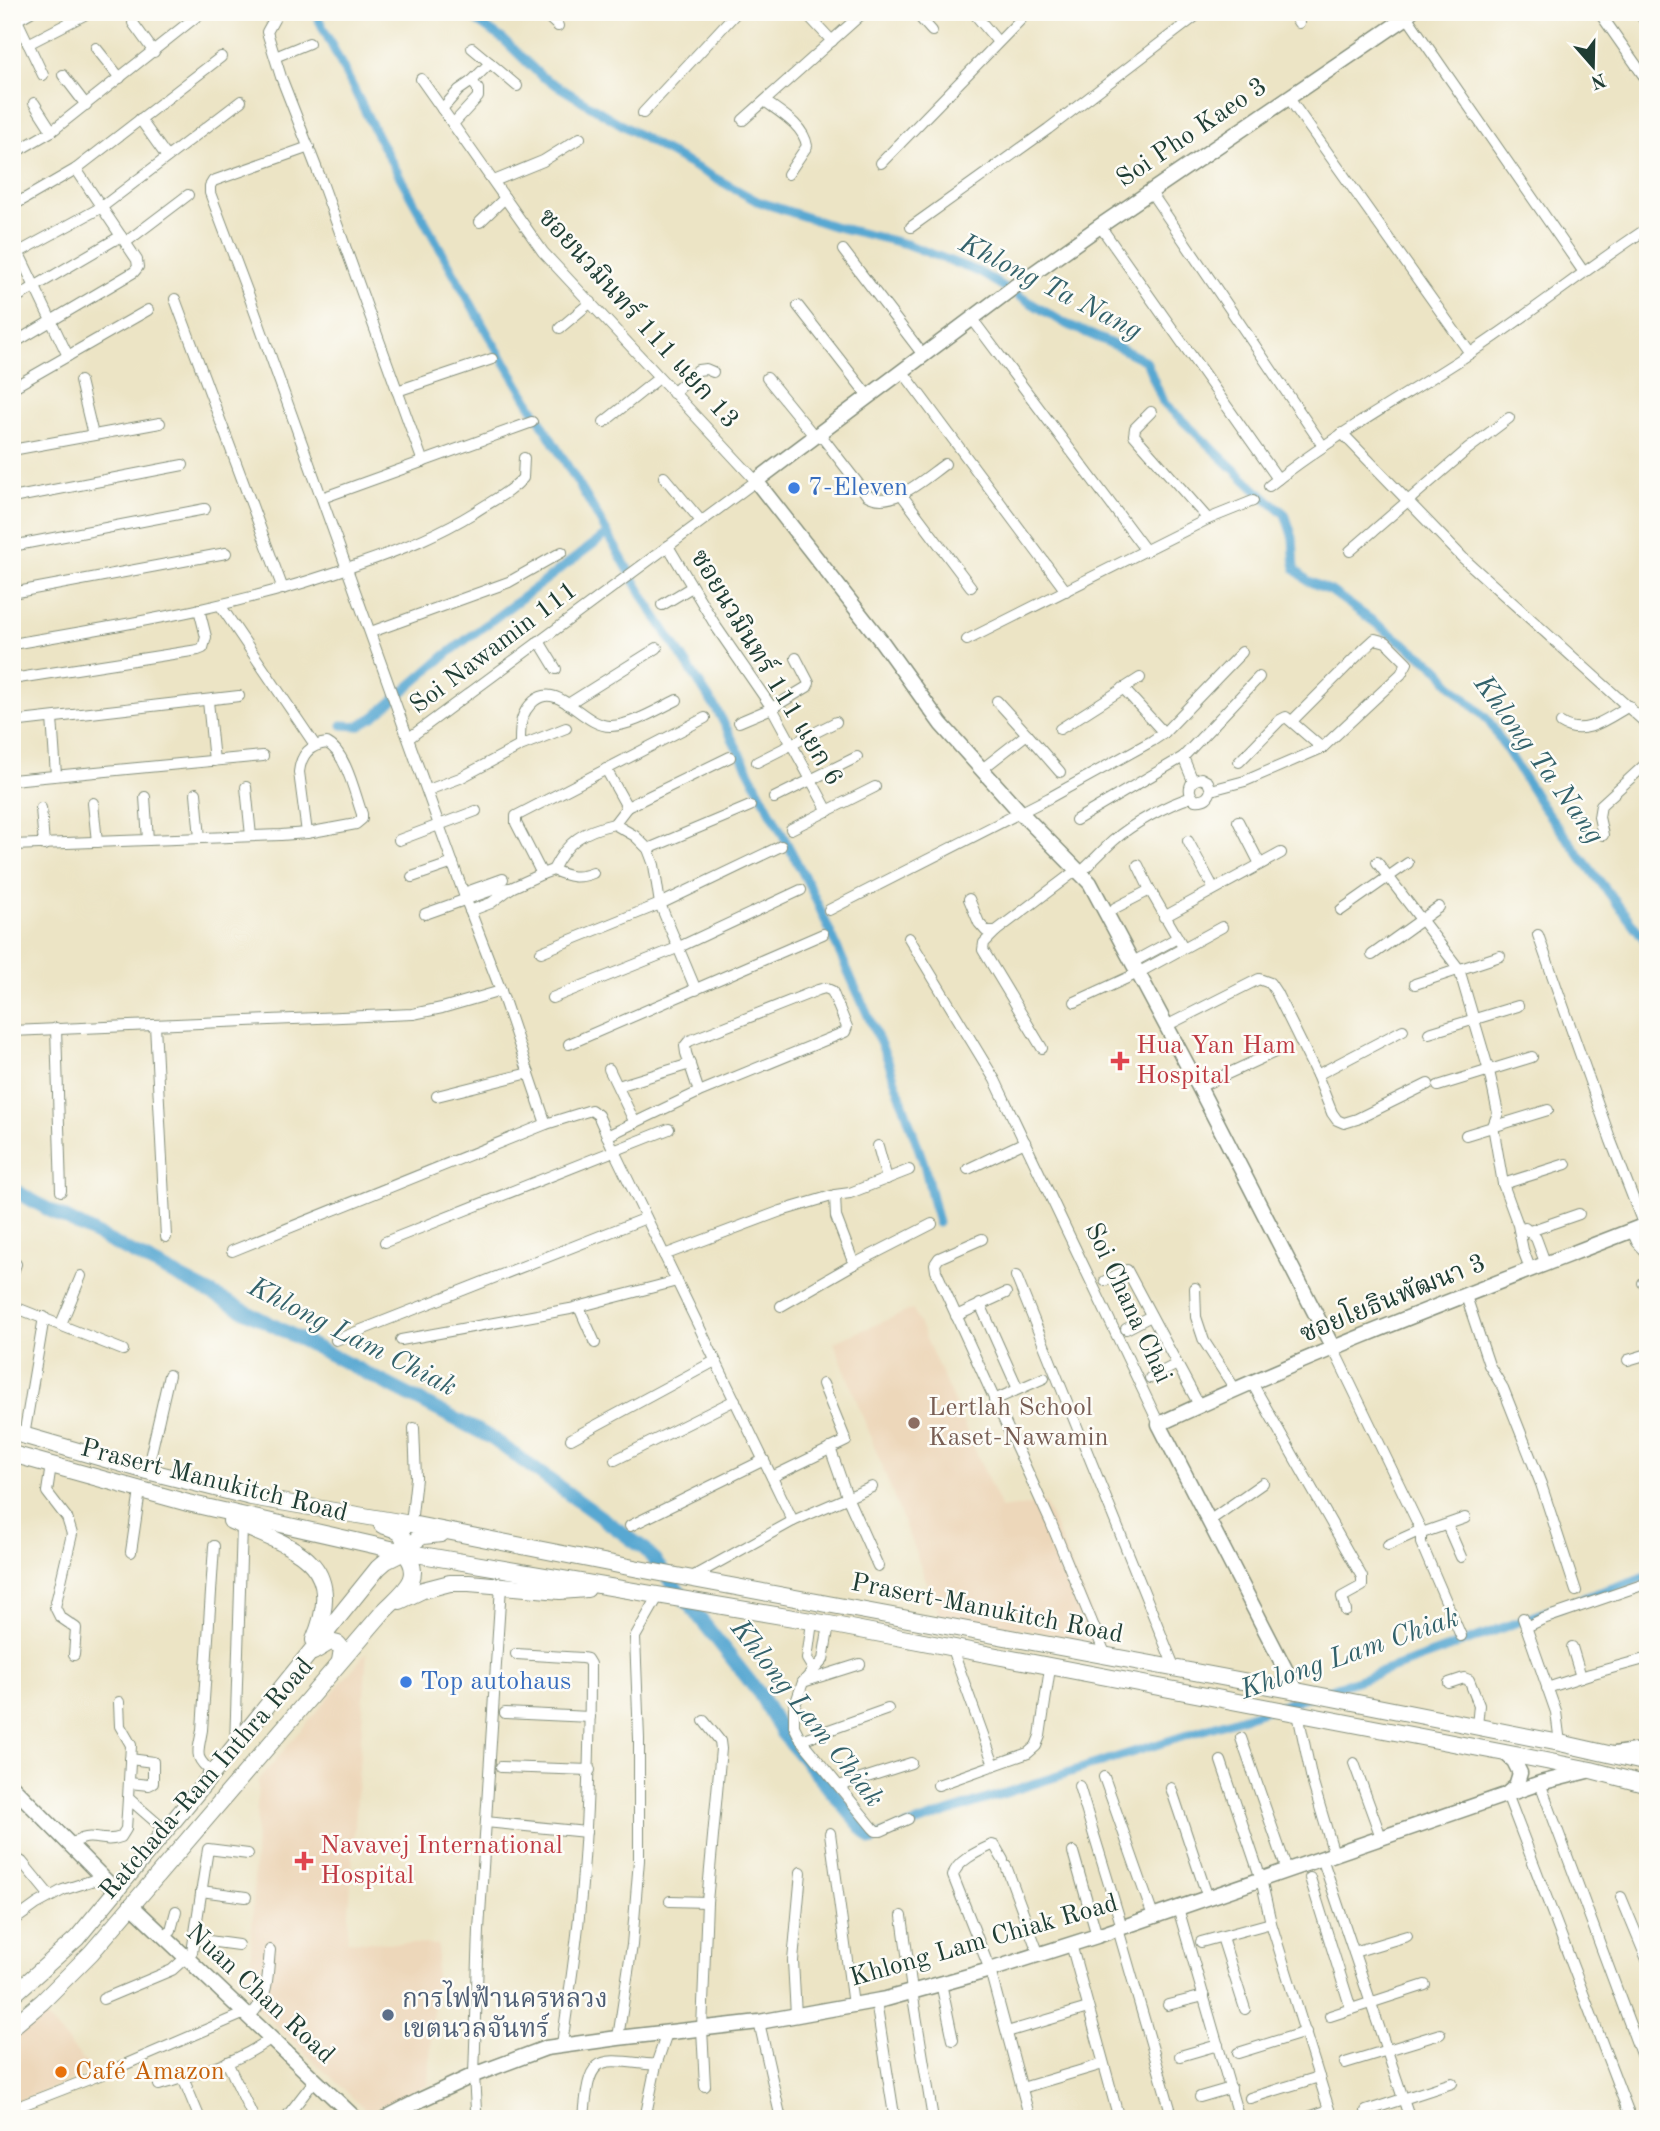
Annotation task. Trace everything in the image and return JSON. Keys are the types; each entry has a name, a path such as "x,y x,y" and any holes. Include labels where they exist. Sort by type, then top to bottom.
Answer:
{"main road":[{"name":"Prasert Manukitch Road","path":"18,1434 146,1471 251,1497 316,1508"},
{"name":"Prasert Manukitch Road","path":"12,1454 140,1491 404,1552"},
{"path":"188,1503 290,1546 306,1557 318,1572 325,1589 325,1606 321,1625 308,1655"},
{"name":"Prasert-Manukitch Road","path":"316,1508 1299,1692 1560,1742 1648,1763"},
{"name":"Ratchada-Ram Inthra Road","path":"12,2027 42,2002 91,1953 340,1661 408,1586 413,1576 413,1562 404,1552 405,1542 397,1530 316,1508"},
{"path":"343,1538 348,1518"},
{"name":"Ratchada-Ram Inthra Road","path":"12,1996 77,1938 378,1568 424,1536 451,1533"},
{"path":"404,1552 470,1541 496,1542"},
{"name":"Prasert-Manukitch Road","path":"404,1552 829,1624 1050,1668 1505,1752 1648,1785"},
{"path":"383,1612 407,1597 450,1583 560,1591 616,1588"},
{"path":"308,1655 330,1642 338,1644 342,1649 340,1661"}],"street":[{"path":"31,12 14,21 43,75"},
{"path":"28,44 90,12"},
{"path":"13,151 52,131 202,12"},
{"path":"278,12 268,32 275,57 423,462"},
{"path":"543,12 558,26"},
{"path":"643,113 737,12"},
{"path":"805,12 832,41"},
{"path":"743,121 864,12"},
{"path":"915,12 932,30"},
{"path":"973,12 998,41"},
{"path":"881,163 1028,12"},
{"path":"911,227 1048,129 1201,12"},
{"path":"1292,12 1299,23"},
{"path":"1599,12 1647,79"},
{"path":"1408,14 1583,271"},
{"name":"Soi Pho Kaeo 3","path":"755,481 1100,226 1408,14"},
{"path":"133,23 154,52"},
{"path":"275,57 309,43"},
{"path":"96,48 120,78"},
{"path":"472,48 517,86"},
{"path":"12,205 76,169 221,57"},
{"path":"442,109 490,63"},
{"path":"63,75 86,105"},
{"name":"ซอยนวมินทร์ 111 แยก 13","path":"421,79 542,250 755,481"},
{"path":"453,124 478,97 478,89 472,81"},
{"path":"1288,97 1470,353"},
{"path":"16,254 102,207 241,100"},
{"path":"766,102 786,117 807,142 788,174"},
{"path":"34,103 52,131"},
{"path":"140,120 167,157"},
{"path":"494,181 543,161 580,138"},
{"name":"Soi Nawamin 111","path":"309,147 214,181 209,189 409,738 755,481"},
{"path":"12,344 138,267 137,260 76,169"},
{"path":"1150,191 1323,446"},
{"path":"12,300 123,239 188,195"},
{"path":"480,222 505,198"},
{"path":"1100,226 1278,479"},
{"path":"1269,486 1342,433 1470,353 1583,271 1648,228"},
{"path":"12,239 16,254 68,356"},
{"path":"843,250 924,356"},
{"path":"175,299 283,589"},
{"path":"560,328 591,302"},
{"path":"798,306 869,397"},
{"path":"12,388 148,310"},
{"path":"972,320 1146,551"},
{"path":"397,391 492,359"},
{"path":"673,393 698,370 713,372"},
{"path":"903,372 1066,591"},
{"path":"767,377 873,499 894,498 945,464"},
{"path":"604,422 659,378"},
{"path":"80,381 93,435"},
{"path":"1152,412 1135,428 1134,435 1208,519"},
{"path":"1349,551 1468,449 1509,418"},
{"path":"322,498 532,422"},
{"path":"12,450 160,423"},
{"path":"1342,433 1463,558 1648,725"},
{"path":"12,644 220,605 348,569 452,526 519,483 525,471 524,458"},
{"path":"12,498 183,465"},
{"path":"664,477 701,522"},
{"path":"755,481 859,612 941,724 1021,813 1080,871 1098,896 1333,1348 1421,1532 1421,1544 1461,1636"},
{"path":"901,494 971,587"},
{"path":"967,640 1208,519 1253,501"},
{"path":"12,546 205,509"},
{"name":"ซอยนวมินทร์ 111 แยก 6","path":"668,546 724,639 772,708 828,811"},
{"path":"371,632 509,582 562,552"},
{"path":"12,569 14,592 226,553"},
{"path":"662,605 692,587"},
{"path":"220,605 316,745"},
{"path":"12,680 204,648 206,637 199,609"},
{"path":"1211,790 1245,781 1322,748 1401,674 1407,663 1386,642 1380,639 1370,642 1292,721"},
{"path":"539,641 556,668"},
{"path":"568,704 657,648"},
{"path":"829,910 1021,813 1164,733 1242,652"},
{"path":"739,722 772,708 807,687 809,683 796,658"},
{"path":"1076,820 1183,757 1259,677"},
{"path":"1060,729 1140,678"},
{"path":"1123,688 1164,733"},
{"path":"520,746 522,716 537,698 545,695 568,704 601,725 612,726 677,699"},
{"path":"12,722 239,696"},
{"path":"208,701 214,761"},
{"path":"997,701 1060,772"},
{"path":"1561,723 1570,729 1578,730 1629,706"},
{"path":"1239,762 1286,717 1322,748"},
{"path":"52,718 57,775"},
{"path":"593,873 571,878 547,872 516,823 516,816 705,718"},
{"path":"757,762 836,722"},
{"path":"428,790 473,772 520,746 566,728"},
{"path":"981,770 1027,734"},
{"path":"409,738 546,1124"},
{"path":"12,845 307,833 351,825 362,819 338,753 327,743 316,745 302,757 299,772 307,833"},
{"path":"12,780 263,756"},
{"path":"470,911 547,872 570,843 581,835 614,824 627,807 730,757"},
{"path":"774,798 857,757"},
{"path":"1183,757 1193,781"},
{"path":"1603,835 1598,812 1601,805 1648,762"},
{"path":"606,769 627,807"},
{"path":"1201,778 1208,782 1211,790 1208,798 1195,800 1192,797 1189,789 1193,781 1201,778"},
{"path":"246,787 251,836"},
{"path":"791,829 875,787"},
{"path":"197,793 200,838"},
{"path":"145,797 148,840"},
{"path":"1042,1048 982,950 984,943 996,931 1080,871 1115,838 1169,806 1192,797"},
{"path":"93,803 97,842"},
{"path":"648,849 750,806"},
{"path":"41,808 44,845"},
{"path":"398,840 476,811"},
{"path":"1238,821 1260,864"},
{"path":"614,824 635,836 648,849 654,866 660,904 695,989"},
{"path":"1188,841 1214,889"},
{"path":"541,951 660,904 781,846"},
{"path":"1164,917 1281,853"},
{"path":"1377,862 1459,970 1489,1071 1498,1113 1493,1126 1503,1184 1531,1271"},
{"path":"412,877 453,863"},
{"path":"1341,910 1408,863"},
{"path":"1138,865 1164,917 1183,947"},
{"path":"425,914 503,879"},
{"path":"465,896 511,888"},
{"path":"552,998 677,948 801,890"},
{"path":"1115,908 1150,890"},
{"path":"969,899 979,923 986,930 996,931"},
{"path":"1372,955 1439,907"},
{"path":"1075,1002 1135,968 1222,927"},
{"path":"569,1044 823,934"},
{"path":"1538,934 1641,1227 1642,1249 1647,1249"},
{"name":"Soi Chana Chai","path":"909,938 995,1080 1159,1424 1299,1692"},
{"path":"1135,968 1177,938"},
{"path":"1415,984 1500,956"},
{"path":"1166,1026 1250,982 1259,979 1266,981 1276,992 1317,1075 1332,1113 1337,1120 1344,1123 1433,1085 1532,1057"},
{"path":"607,1136 699,1092 845,1032 847,1027 832,991 824,988 689,1041 685,1046 699,1092"},
{"path":"12,1031 414,1014 501,991"},
{"path":"1429,1033 1518,1006"},
{"path":"155,1025 166,1237"},
{"path":"56,1028 61,1191"},
{"path":"1317,1075 1403,1030"},
{"path":"1199,1087 1277,1051"},
{"path":"618,1086 690,1064"},
{"path":"609,1069 635,1123"},
{"path":"437,1096 528,1073"},
{"path":"232,1251 546,1124 591,1110 598,1115 793,1521"},
{"path":"1466,1135 1548,1110"},
{"path":"385,1242 669,1129"},
{"path":"968,1169 1025,1142"},
{"path":"878,1146 887,1179"},
{"path":"1503,1184 1566,1164"},
{"path":"664,1255 781,1211 850,1193 909,1170"},
{"path":"835,1195 836,1217 854,1264"},
{"path":"1530,1231 1579,1214"},
{"path":"336,1340 646,1218"},
{"path":"781,1306 932,1224"},
{"path":"1518,1225 1530,1231 1535,1238 1546,1265"},
{"name":"ซอยโยธินพัฒนา 3","path":"1159,1424 1333,1348 1641,1227"},
{"path":"982,1239 939,1258 935,1264 936,1271 1051,1523 1106,1657"},
{"path":"12,1275 16,1264"},
{"path":"1105,1281 1127,1270 1199,1405"},
{"path":"61,1324 81,1276"},
{"path":"1016,1276 1176,1670"},
{"path":"401,1340 579,1307 677,1281"},
{"path":"1195,1288 1196,1317 1204,1340 1235,1389"},
{"path":"956,1316 1006,1293"},
{"path":"1466,1296 1489,1365 1503,1388 1541,1484 1576,1591"},
{"path":"980,1304 1018,1389"},
{"path":"579,1307 595,1343"},
{"path":"13,1314 44,1317 123,1350"},
{"path":"1126,1329 1151,1315"},
{"path":"18,1434 44,1317"},
{"path":"1628,1360 1648,1354"},
{"path":"571,1439 715,1361"},
{"path":"1150,1378 1177,1364"},
{"path":"146,1471 169,1375"},
{"path":"994,1400 1044,1378"},
{"path":"1252,1382 1362,1577 1362,1586 1342,1597 1346,1611"},
{"path":"772,1477 847,1440 823,1384"},
{"path":"615,1460 735,1400"},
{"path":"411,1524 416,1478 414,1429"},
{"path":"830,1448 848,1499 878,1566"},
{"path":"630,1526 764,1460"},
{"path":"51,1465 47,1492 67,1518 72,1534 55,1607 60,1617 76,1628 74,1655"},
{"path":"1209,1521 1263,1483"},
{"path":"684,1577 793,1521 872,1488"},
{"path":"131,1552 140,1491"},
{"path":"1388,1545 1465,1518"},
{"path":"1447,1525 1461,1557"},
{"path":"235,1746 242,1526"},
{"path":"213,1773 198,1757 214,1546"},
{"path":"1560,1742 1556,1712 1525,1624 1648,1583"},
{"path":"476,2110 474,2075 479,1930 501,1586"},
{"path":"618,2038 632,1945 639,1860 639,1739 635,1637 664,1596"},
{"path":"812,1622 807,1659 813,1670"},
{"path":"829,1624 822,1660 803,1682 794,1708 794,1726 801,1740 876,1831 908,1819"},
{"path":"1572,1647 1581,1677"},
{"path":"952,1649 994,1765"},
{"path":"516,1654 587,1660 590,1664 590,1770 586,1832 580,1910 562,2045"},
{"path":"1547,1688 1648,1658"},
{"path":"803,1682 859,1664"},
{"path":"939,1785 1028,1753 1036,1745 1040,1736 1050,1668"},
{"path":"1449,1683 1464,1678 1469,1680 1479,1704 1477,1727"},
{"path":"71,1845 83,1838 110,1840 121,1837 126,1829 131,1745 120,1726 118,1702"},
{"path":"801,1740 888,1709"},
{"path":"505,1713 590,1717"},
{"path":"1297,1714 1328,1856 1354,1952 1410,2119"},
{"path":"704,1721 720,1741 721,1749 707,1902 702,2029 705,2086"},
{"path":"1241,1738 1287,1870"},
{"path":"1614,1755 1648,1749"},
{"path":"1505,1752 1520,1773 1516,1786 1507,1794 1630,2119"},
{"path":"129,1783 149,1786 154,1779 153,1762 130,1759"},
{"path":"1221,1761 1261,1879 1271,1923 1331,2114 1303,2119"},
{"path":"839,1786 911,1763"},
{"path":"1354,1763 1381,1837"},
{"path":"501,1767 590,1770"},
{"name":"Khlong Lam Chiak Road","path":"384,2119 474,2075 547,2048 759,2022 876,2001 990,1970 1097,1936 1540,1783 1591,1770"},
{"path":"1104,1777 1153,1916"},
{"path":"1540,1783 1648,2073"},
{"path":"12,1786 116,1891"},
{"path":"1079,1786 1173,2119"},
{"path":"1171,1788 1208,1898"},
{"path":"128,1798 166,1831"},
{"path":"485,1822 586,1832"},
{"path":"830,1833 853,2005"},
{"path":"1030,2119 990,1970 953,1872 962,1863 992,1845 995,1846 1005,1863 1039,1955"},
{"path":"103,1998 172,1970 192,1952 208,1849 248,1854"},
{"path":"1073,1852 1097,1936"},
{"path":"12,1856 22,1862 50,1896"},
{"path":"796,2015 793,1961 801,1872"},
{"path":"12,1922 50,1896 103,1877"},
{"path":"1310,1878 1351,2009"},
{"path":"201,1891 246,1896"},
{"path":"1621,1897 1648,1962"},
{"path":"670,1901 707,1902"},
{"name":"Nuan Chan Road","path":"131,1905 356,2119"},
{"path":"1178,1908 1239,2119"},
{"path":"164,1937 171,1930 176,1911"},
{"path":"902,1916 933,2119"},
{"path":"1201,1942 1271,1923"},
{"path":"1354,1952 1407,1936"},
{"path":"1222,1937 1245,2009"},
{"path":"194,1940 238,1945"},
{"path":"1071,1944 1119,2117 1106,2119"},
{"path":"12,2109 247,2015 262,2004 270,1950"},
{"path":"941,1983 953,2040"},
{"path":"1329,2016 1425,1985"},
{"path":"1168,2005 1203,1996"},
{"path":"876,2001 894,2115"},
{"path":"1007,2032 1088,2008"},
{"path":"759,2022 780,2119"},
{"path":"1238,2053 1306,2032"},
{"path":"645,2119 656,2064 667,2033"},
{"path":"1345,2063 1440,2034"},
{"path":"159,2085 227,2062 250,2052 271,2038"},
{"path":"1180,2056 1218,2045"},
{"path":"584,2119 586,2095 597,2064 609,2060 656,2064"},
{"path":"227,2062 254,2119"},
{"path":"1022,2088 1103,2064"},
{"path":"1250,2098 1319,2077"},
{"path":"183,2078 200,2119"},
{"path":"285,2119 315,2080"},
{"path":"1366,2111 1452,2083"},
{"path":"1200,2097 1231,2088"}],"shaded area":[{"name":"Lertlah School Kaset-Nawamin","path":"913,1309 1001,1509 1045,1503 1105,1644 939,1614 834,1342"},
{"name":"Navavej International Hospital","path":"367,1652 347,1941 438,1945 428,2085 368,2112 249,2000 258,1781"},
{"path":"42,2012 94,2072 12,2103 12,2038"}],"waterway":[{"path":"315,12 381,143 489,336 649,606 718,712 810,887 887,1058 924,1164 938,1223"},
{"name":"Khlong Ta Nang","path":"464,12 504,40 541,76 662,149 757,201 833,226 906,244 979,272 1066,324 1146,361 1163,402 1285,514 1293,538 1295,569 1308,581 1331,591 1441,670 1448,682 1488,720 1542,806 1648,944"},
{"path":"342,725 358,726 375,716 447,654 607,534"},
{"name":"Khlong Lam Chiak","path":"12,1189 490,1437 646,1550 759,1693 782,1733 872,1839"},
{"name":"Khlong Lam Chiak","path":"872,1839 1364,1678 1648,1576"}],"place":[{"name":"7-Eleven","path":"794,488"},
{"name":"Hua Yan Ham Hospital","path":"1120,1061"},
{"name":"Lertlah School Kaset-Nawamin","path":"914,1423"},
{"name":"Top autohaus","path":"406,1682"},
{"name":"Navavej International Hospital","path":"304,1861"},
{"name":"การไฟฟ้านครหลวง เขตนวลจันทร์","path":"388,2015"},
{"name":"Café Amazon","path":"61,2072"}]}
